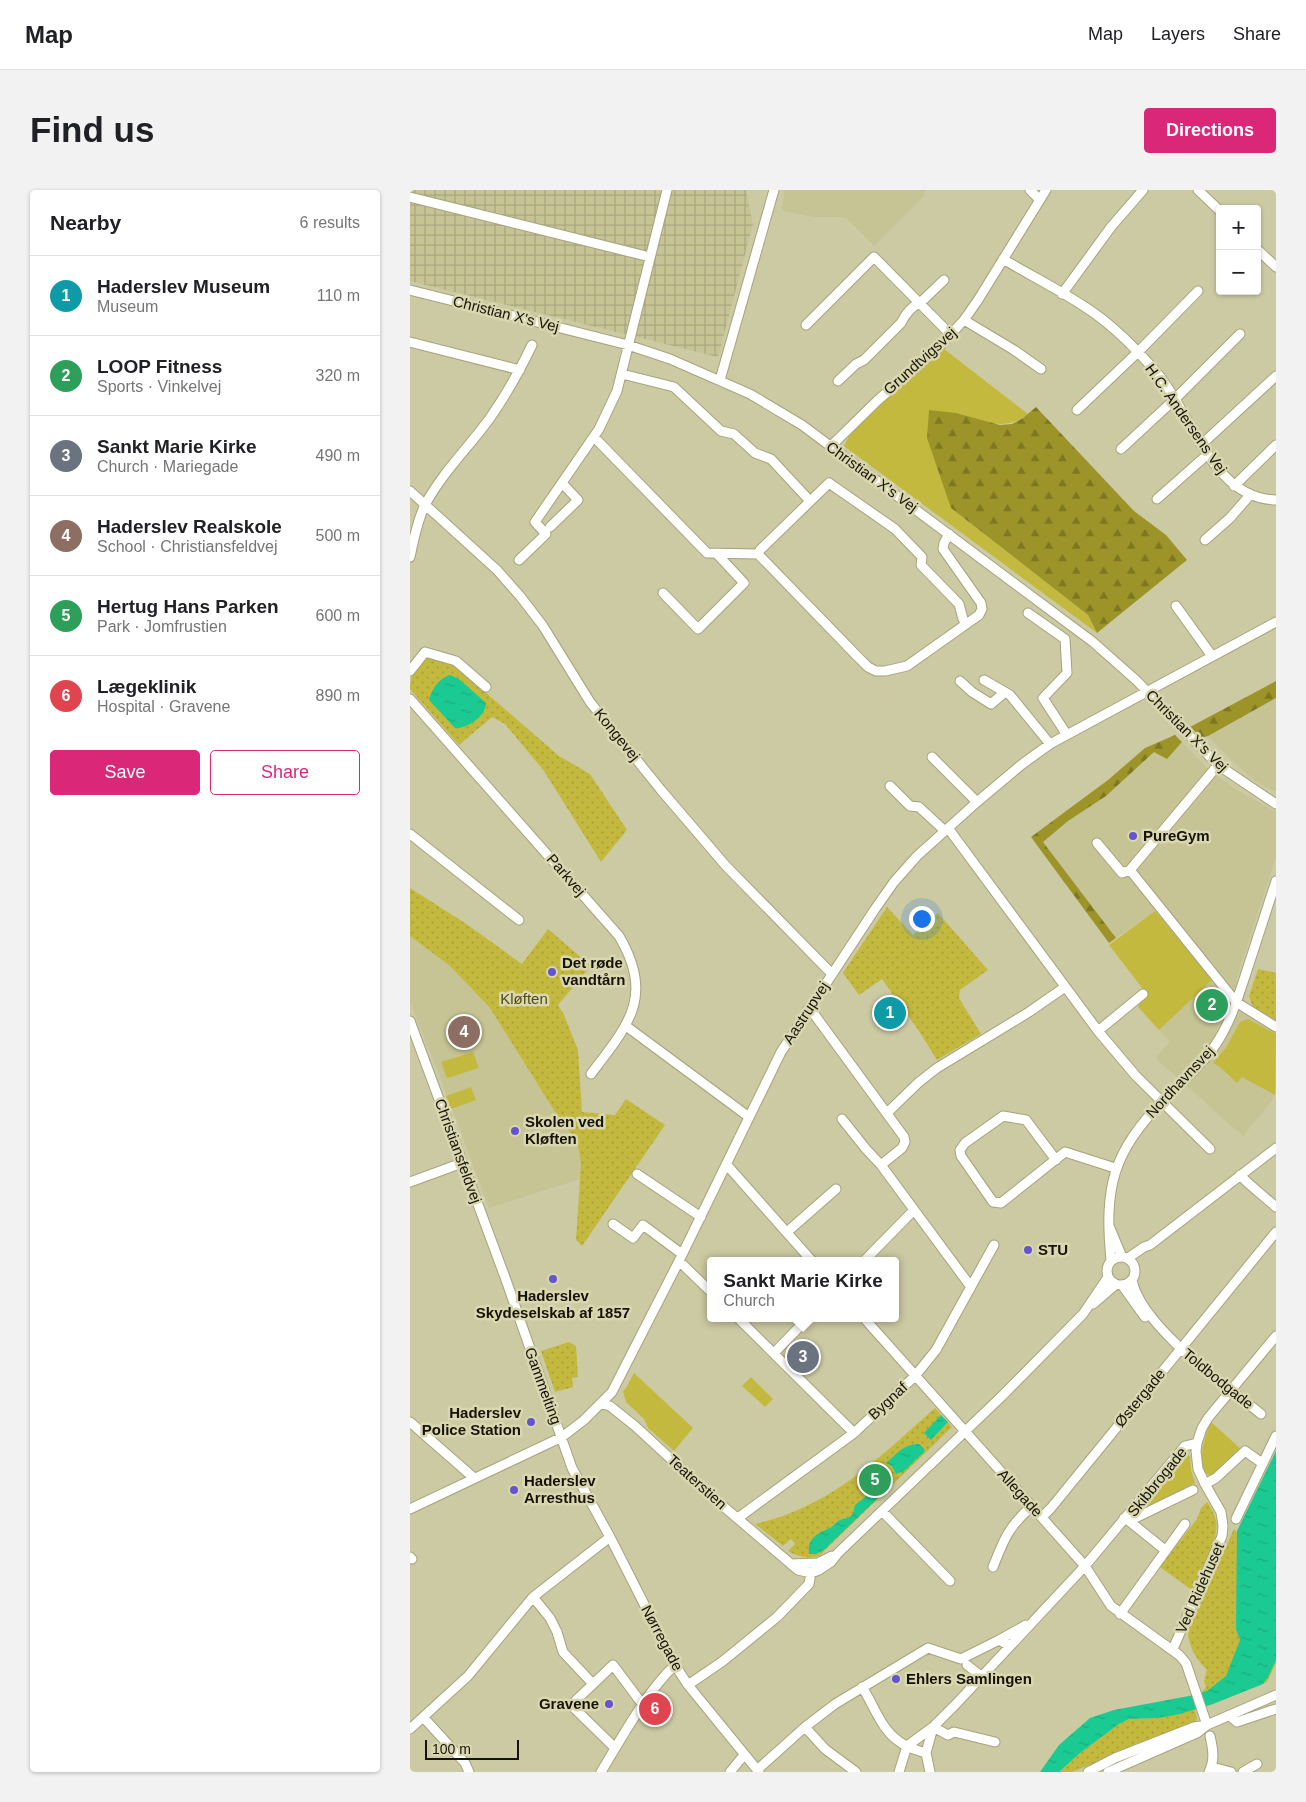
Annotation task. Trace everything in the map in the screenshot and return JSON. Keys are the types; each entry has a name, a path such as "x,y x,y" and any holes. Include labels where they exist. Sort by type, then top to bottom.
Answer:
{"street":[{"path":"519,560 546,534 535,522 608,414 622,374 667,190"},
{"path":"720,380 774,190"},
{"path":"1030,190 1039,200"},
{"name":"Grundtvigsvej","path":"830,447 878,400 938,348 964,320 1046,190"},
{"path":"1062,294 1111,227 1143,190"},
{"path":"1198,190 1216,207"},
{"path":"410,197 650,257"},
{"path":"1259,250 1276,267"},
{"path":"806,326 874,257 951,335"},
{"name":"H.C. Andersens Vej","path":"1003,259 1100,318 1138,352 1159,375 1176,398 1208,454 1234,486 1261,499 1276,500"},
{"path":"838,381 856,364 864,360 902,323 904,317 916,305 944,280"},
{"name":"Christian X's Vej","path":"410,290 628,345 670,358 750,394 802,425 1093,642 1120,664 1218,765 1276,804"},
{"path":"1076,410 1138,352 1198,291"},
{"path":"964,320 1014,350 1041,369"},
{"path":"1120,449 1176,398 1240,334"},
{"path":"410,342 520,370"},
{"path":"410,557 416,529 426,505 452,466 489,419 520,370 532,344"},
{"path":"622,374 674,387 721,431 734,434 755,453 771,459 810,501"},
{"path":"1202,444 1276,376"},
{"path":"594,437 707,553 758,554 868,667 876,671 907,666 979,615 982,609 981,604 943,549 949,534"},
{"path":"1234,486 1276,445"},
{"path":"1157,499 1208,454"},
{"path":"550,527 578,500 562,483"},
{"path":"758,554 829,483 895,529 922,557 921,565 960,604 966,624"},
{"name":"Kongevej","path":"410,491 498,570 542,626 590,702 662,790 726,866 832,974"},
{"path":"1206,540 1230,518 1250,495"},
{"path":"663,593 698,629 744,583 717,554"},
{"path":"1176,606 1212,656"},
{"path":"1028,613 1065,639 1067,673 1043,698 1067,735"},
{"name":"Aastrupvej","path":"410,1509 562,1437 602,1404 612,1392 681,1257 781,1052 894,882 917,856 977,802 1050,744 1276,622"},
{"path":"410,671 425,652 456,661 486,688"},
{"path":"984,680 1010,695 1050,744"},
{"path":"960,681 972,692 991,704 1005,692"},
{"name":"Parkvej","path":"411,702 619,936 627,950 634,969 636,990 633,1011 626,1026 592,1074"},
{"path":"932,757 977,802"},
{"path":"1097,843 1122,872 1130,870 1218,765"},
{"path":"890,786 910,806 920,807 946,830 1098,1031 1131,1071 1210,1149"},
{"name":"Christian X's Vej","path":"1262,794 1276,798"},
{"path":"410,834 519,920"},
{"path":"1130,870 1236,1002 1276,1027"},
{"name":"Nordhavnsvej","path":"1111,1260 1108,1233 1110,1194 1116,1168 1124,1149 1133,1134 1197,1068 1216,1044 1228,1023 1276,881"},
{"path":"887,1113 919,1082 937,1068 1029,1012 1065,986"},
{"path":"1098,1031 1143,994"},
{"path":"808,1009 814,1014 904,1137 905,1142 902,1148 881,1165"},
{"path":"626,1026 749,1117"},
{"name":"Christiansfeldvej","path":"411,1028 506,1280"},
{"path":"1056,1160 1026,1120 1003,1116 965,1143 960,1150 961,1156 993,1202 1001,1203 1056,1160 1065,1152 1116,1168"},
{"path":"842,1119 881,1165 971,1287"},
{"path":"1087,1308 1108,1277 1107,1268 1111,1260 1128,1260 1148,1250 1150,1245 1276,1148"},
{"path":"410,1182 462,1163"},
{"path":"726,1164 809,1257"},
{"path":"637,1174 701,1216"},
{"path":"1240,1175 1276,1207"},
{"path":"787,1232 836,1189"},
{"path":"868,1257 914,1210"},
{"path":"613,1224 633,1238 643,1225 681,1257 707,1287"},
{"name":"Nordhavnsvej","path":"1109,1226 1128,1260"},
{"name":"Østergade","path":"1042,1517 1178,1346 1276,1232"},
{"name":"Bygnaf","path":"738,1518 854,1433 915,1376 936,1350 994,1245"},
{"path":"688,1685 749,1642 795,1600 809,1584 811,1573 826,1567 1087,1308 1119,1284 1132,1280 1135,1273 1128,1260"},
{"path":"1108,1277 1119,1284"},
{"name":"Gammelting","path":"506,1280 572,1468 584,1490"},
{"name":"Toldbodgade","path":"1132,1280 1134,1290 1146,1310 1178,1346"},
{"name":"Toldbodgade","path":"1119,1284 1156,1331 1178,1346 1261,1414"},
{"path":"742,1322 854,1433"},
{"path":"774,1353 804,1322"},
{"name":"Allegade","path":"868,1322 1085,1566 1111,1606 1173,1650 1186,1663 1207,1725"},
{"name":"Skibbrogade","path":"1126,1519 1185,1446 1197,1443 1202,1428 1276,1336"},
{"name":"Teaterstien","path":"602,1404 610,1406 635,1426 798,1570 811,1573"},
{"path":"410,1422 474,1478"},
{"path":"1236,1519 1276,1436"},
{"name":"Ved Ridehuset","path":"1173,1650 1222,1536 1224,1526 1221,1512 1198,1469 1197,1443"},
{"path":"1205,1484 1216,1478 1245,1451 1262,1463"},
{"name":"Nørregade","path":"584,1490 675,1665 688,1685 758,1771"},
{"name":"Skibbrogade","path":"1126,1519 1193,1490"},
{"path":"993,1567 1016,1520 1032,1506"},
{"path":"882,1511 950,1581"},
{"path":"899,1772 908,1746 933,1726 1010,1646 1126,1519 1165,1550"},
{"path":"1120,1614 1185,1524"},
{"path":"410,1729 468,1676 533,1598 610,1537"},
{"path":"791,1564 818,1563 838,1553"},
{"path":"533,1598 550,1618 557,1632 563,1652 593,1684"},
{"path":"758,1771 804,1727 862,1687 928,1648 961,1659 1033,1622"},
{"path":"999,1640 1010,1646"},
{"path":"967,1664 981,1676"},
{"path":"615,1748 571,1705 613,1665 643,1705"},
{"path":"601,1772 643,1705 675,1665"},
{"path":"862,1687 883,1724 895,1738 908,1746 926,1753"},
{"path":"1108,1772 1276,1695"},
{"path":"1229,1715 1237,1722 1276,1709"},
{"path":"424,1718 465,1763 469,1772"},
{"path":"1088,1772 1194,1727 1207,1725"},
{"path":"933,1726 948,1735 954,1732 995,1742"},
{"path":"930,1772 926,1753 933,1726"},
{"path":"804,1727 825,1749 856,1772"},
{"path":"1210,1736 1213,1749 1210,1769 1231,1772"},
{"path":"730,1772 744,1755"},
{"path":"1243,1772 1257,1764"}],"shaded area":[{"path":"410,190 746,190 753,224 718,357 410,281"},
{"path":"785,190 925,190 924,196 874,246 846,218 813,217 784,211 782,208"},
{"path":"1276,698 1276,791 1256,781 1232,761 1208,736"},
{"path":"1182,742 1206,767 1232,787 1276,812 1276,857 1236,980 1247,1005 1276,1025 1276,1091 1271,1102 1243,1136 1155,1058 1170,1042 1159,1030 1213,979 1155,911 1109,943 1116,938 1043,842 1068,821 1106,796 1154,752 1167,759"},
{"name":"Skolen ved Kløften","path":"410,936 450,966 490,1008 562,1123 577,1140 581,1162 580,1179 489,1208 410,1002"}],"green space":[{"path":"944,349 1028,414 1019,420 1002,424 956,413 951,508 1088,615 1097,633 844,446 850,434 874,409"},
{"path":"1036,407 1134,511 1166,535 1187,560 1097,633 1088,615 951,508 927,438 929,410 956,413 1000,425 1012,424"},
{"path":"428,656 454,665 559,756 590,774 627,830 601,862 544,771 505,724 492,717 459,745 410,689 414,670"},
{"path":"1276,681 1276,698 1208,736 1202,738 1190,727"},
{"path":"1175,735 1182,742 1167,759 1154,752 1106,796 1068,821 1043,842 1116,938 1109,943 1031,837 1108,780 1145,748"},
{"name":"Kløften","path":"410,888 465,923 522,964 548,929 591,966 558,1005 578,1050 582,1112 615,1115 626,1099 665,1125 582,1246 576,1240 581,1163 577,1140 562,1123 490,1008 450,966 410,936"},
{"path":"887,907 913,935 938,913 988,970 960,990 959,998 981,1034 937,1060 882,979 859,995 843,973"},
{"path":"1155,911 1213,979 1159,1030 1138,1007 1146,993 1109,945"},
{"path":"1258,969 1276,973 1276,1021 1253,1008 1249,996"},
{"path":"1248,1019 1276,1034 1275,1095 1242,1077 1237,1083 1213,1063 1226,1048 1240,1022"},
{"path":"473,1052 479,1068 447,1078 441,1062"},
{"path":"471,1087 476,1100 451,1109 446,1096"},
{"path":"569,1342 576,1346 578,1377 572,1378 573,1387 555,1392 541,1351"},
{"path":"634,1373 693,1428 674,1451 648,1428 644,1419 626,1402 623,1391"},
{"path":"751,1377 773,1399 765,1407 742,1386"},
{"path":"935,1408 952,1427 819,1556 799,1556 788,1551 795,1544 791,1539 783,1546 755,1524 783,1516 831,1493 873,1462"},
{"path":"1211,1422 1242,1450 1214,1476 1207,1474 1203,1469 1202,1462 1206,1435"},
{"path":"1276,1451 1276,1663 1267,1682 1217,1702 1202,1692 1206,1687 1204,1681 1207,1670 1193,1652 1188,1630 1234,1529 1237,1532"},
{"path":"1185,1453 1190,1456 1191,1470 1195,1483 1179,1491 1178,1494 1138,1513 1137,1512"},
{"path":"1207,1502 1216,1520 1215,1537 1209,1555 1192,1590 1160,1567 1197,1519 1201,1508"},
{"path":"1195,1709 1197,1719 1195,1722 1072,1772 1059,1772 1080,1753 1119,1724 1129,1719 1158,1718"}],"water":[{"path":"450,675 459,679 486,703 483,713 475,721 460,728 455,728 429,700 436,685"},
{"path":"941,1415 948,1422 931,1440 924,1433"},
{"path":"913,1444 919,1444 925,1450 904,1471 896,1474 892,1466 886,1463 904,1448"},
{"path":"1276,1451 1276,1660 1263,1684 1213,1704 1180,1714 1158,1718 1129,1719 1119,1724 1080,1753 1059,1772 1040,1772 1059,1745 1090,1718 1114,1710 1207,1691 1226,1676 1240,1640 1236,1629 1237,1531"},
{"path":"876,1480 881,1485 887,1485 884,1492 824,1550 816,1554 809,1554 810,1544 814,1537 840,1520 851,1516 855,1505 868,1495"}],"place":[{"name":"PureGym","path":"1133,836"},
{"name":"Det røde vandtårn","path":"552,972"},
{"name":"LOOP Fitness","path":"1212,1005"},
{"name":"Haderslev Museum","path":"890,1013"},
{"name":"Haderslev Realskole","path":"464,1032"},
{"name":"Skolen ved Kløften","path":"515,1131"},
{"name":"STU","path":"1028,1250"},
{"name":"Haderslev Skydeselskab af 1857","path":"553,1279"},
{"name":"Sankt Marie Kirke","path":"803,1357"},
{"name":"Haderslev Police Station","path":"531,1422"},
{"name":"Hertug Hans Parken","path":"875,1480"},
{"name":"Haderslev Arresthus","path":"514,1490"},
{"name":"Ehlers Samlingen","path":"896,1679"},
{"name":"Gravene","path":"609,1704"},
{"name":"Lægeklinik","path":"655,1709"}]}
